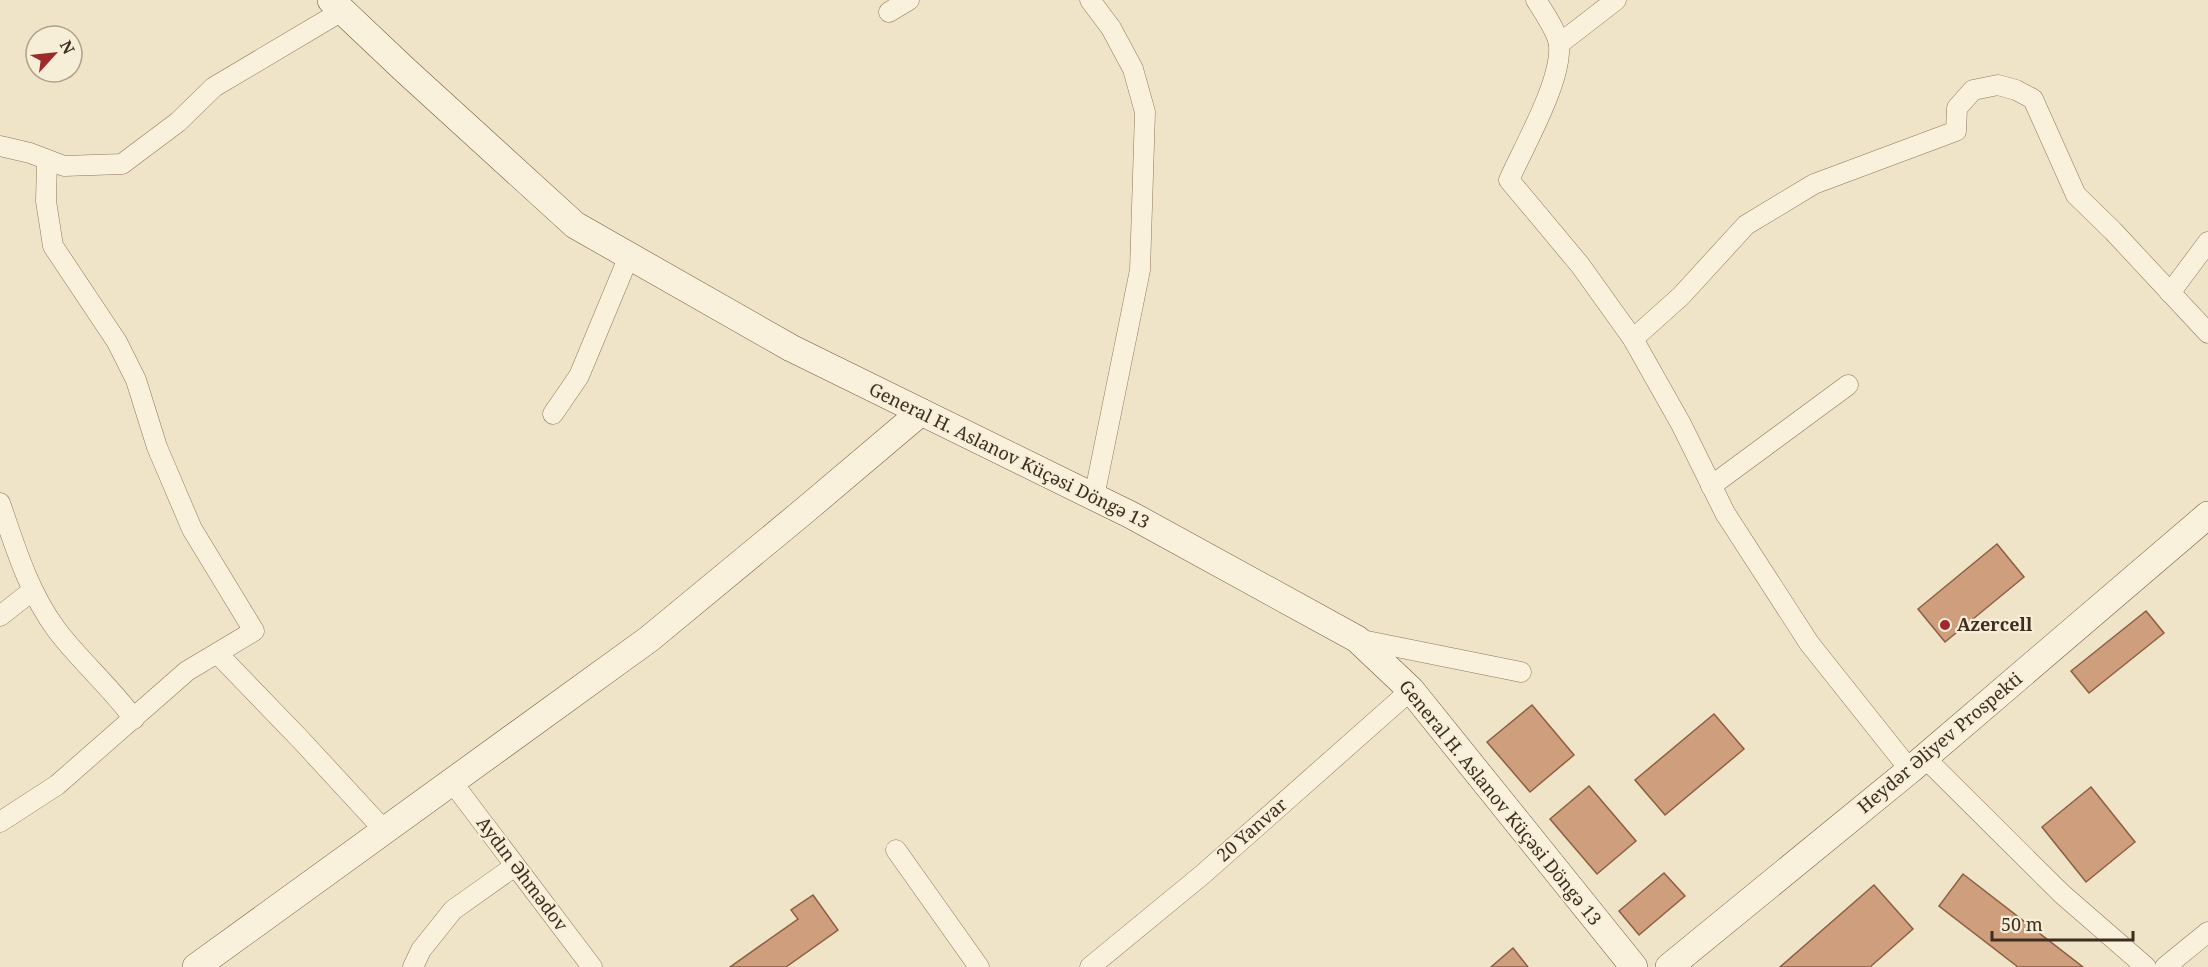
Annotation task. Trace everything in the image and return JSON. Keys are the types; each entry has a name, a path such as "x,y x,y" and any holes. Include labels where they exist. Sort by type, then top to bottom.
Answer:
{"main road":[{"name":"General H. Aslanov Küçəsi Döngə 13","path":"336,5 575,225 791,348 1141,521 1357,639 1412,690 1634,967"},
{"path":"196,967 649,639 804,512 921,412"},
{"name":"Heydər Əliyev Prospekti","path":"1669,967 1917,763 2208,515"}],"street":[{"path":"889,12 909,0"},
{"path":"1090,0 1110,28 1133,69 1145,112 1140,270 1094,497"},
{"path":"1536,0 1559,44 1557,69 1543,107 1509,180 1580,265 1633,339 1681,424 1725,513 1809,643 1917,763 2146,967"},
{"path":"1559,44 1616,0"},
{"path":"0,146 64,166 122,164 178,122 214,87 336,5"},
{"path":"1633,339 1681,296 1746,225 1814,184 1956,131 1957,108 1973,90 1998,85 2016,90 2033,99 2076,195 2113,231 2208,333"},
{"path":"0,822 57,785 188,671 254,631 192,529 157,447 136,380 117,342 53,246 46,201 47,160"},
{"path":"2170,293 2208,242"},
{"path":"554,414 579,376 629,256"},
{"path":"1711,486 1848,385"},
{"path":"0,502 32,591 56,630 119,698 134,719"},
{"path":"0,616 32,591"},
{"path":"1357,639 1521,672"},
{"path":"218,654 384,830"},
{"name":"20 Yanvar","path":"1090,967 1202,875 1412,690"},
{"name":"Aydın Əhmədov","path":"452,782 592,967"},
{"path":"896,850 979,967"},
{"path":"413,967 420,950 453,910 515,866"},
{"path":"2165,967 2208,932"}],"building":[{"path":"1997,544 2024,577 1945,642 1918,609"},
{"path":"2146,611 2164,633 2089,693 2071,671"},
{"path":"1532,705 1574,755 1530,792 1487,742"},
{"path":"1714,714 1744,749 1665,815 1635,780"},
{"path":"1589,786 1636,841 1597,874 1550,819"},
{"path":"2091,787 2135,842 2086,882 2042,827"},
{"path":"1664,873 1685,896 1639,935 1619,911"},
{"path":"1963,874 2083,967 2018,967 1939,906"},
{"path":"1874,885 1913,929 1870,967 1780,967"},
{"path":"813,895 838,930 786,967 730,967 798,919 791,910"},
{"path":"1513,948 1528,967 1491,967"}],"place":[{"name":"Azercell","path":"1945,625"}]}
